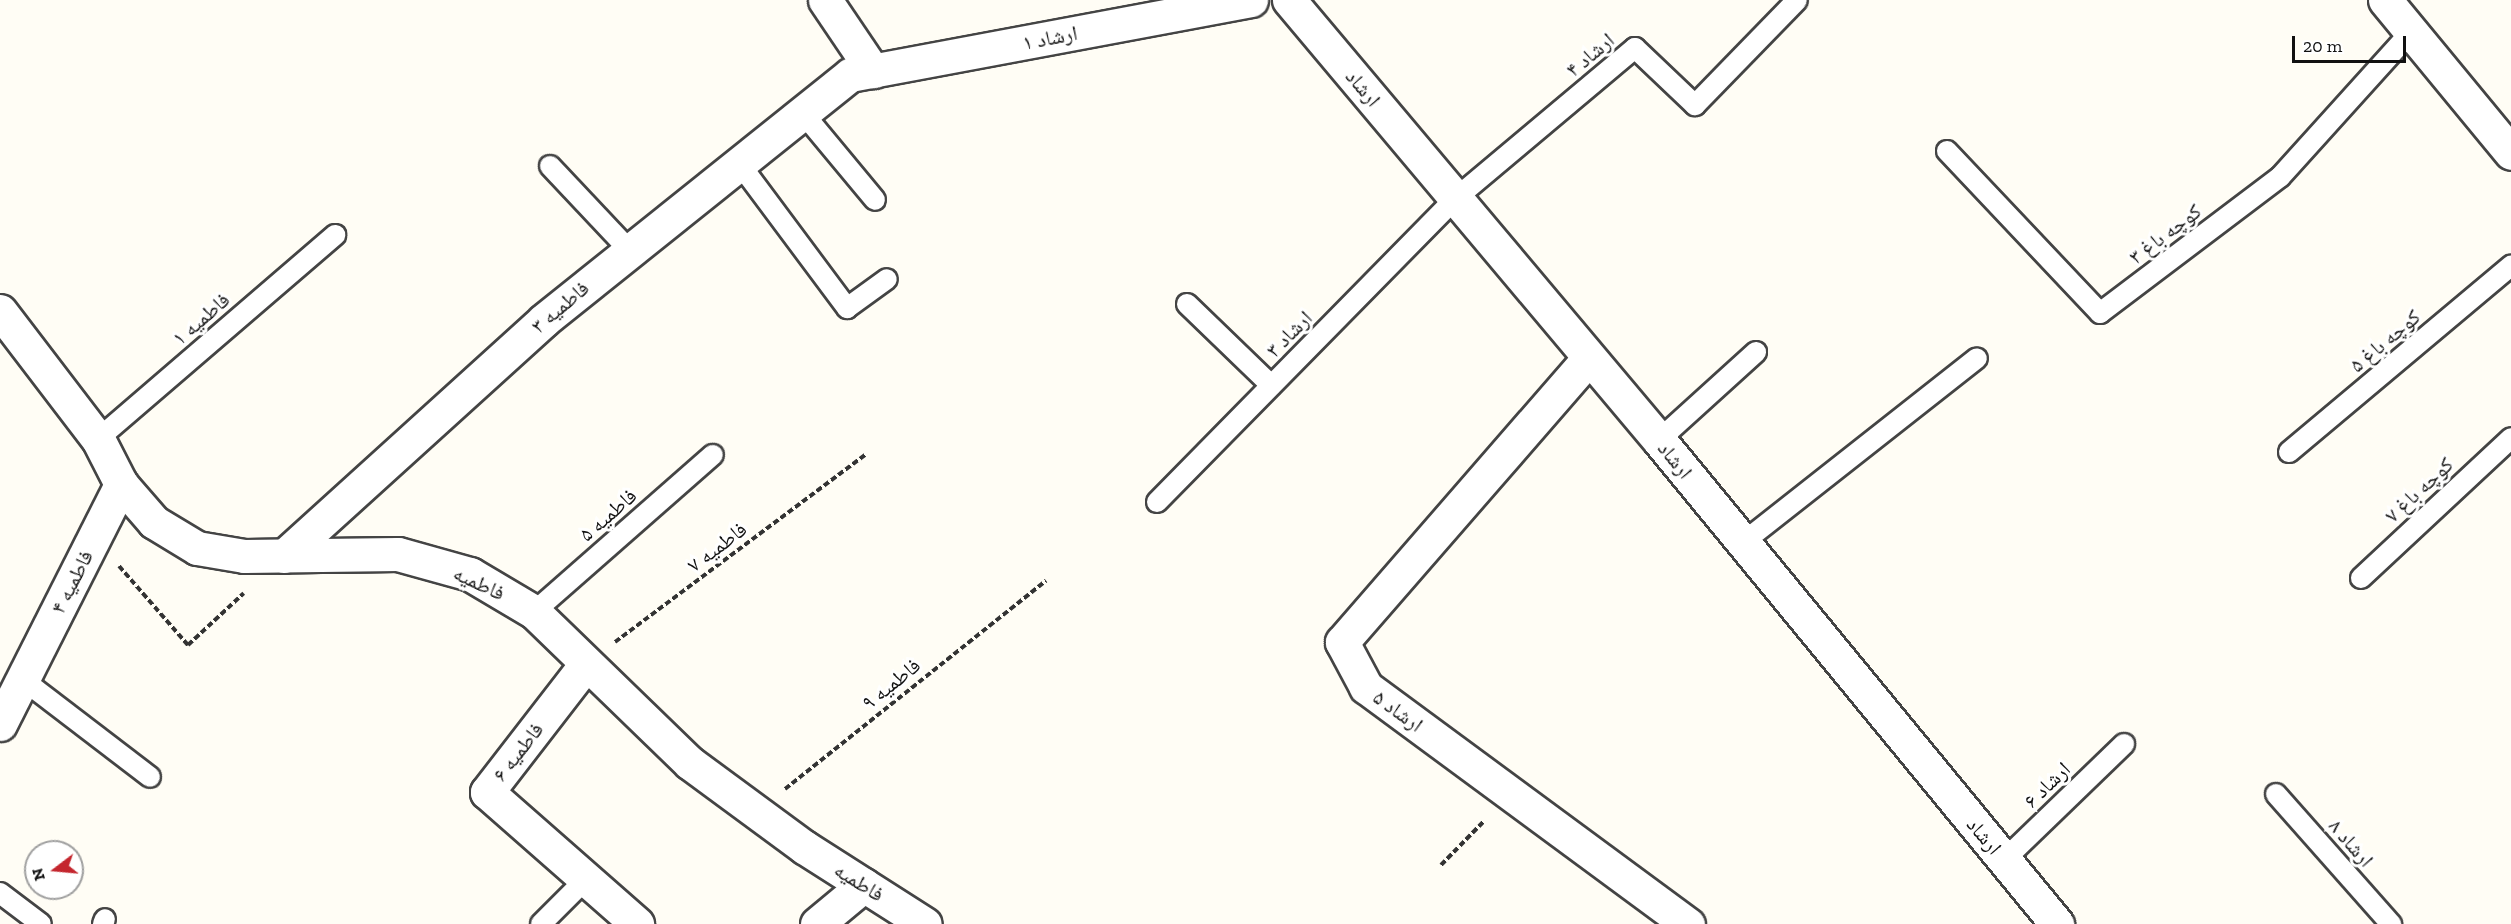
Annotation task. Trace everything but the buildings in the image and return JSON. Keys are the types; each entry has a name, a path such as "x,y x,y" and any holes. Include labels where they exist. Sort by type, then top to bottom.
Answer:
{"street":[{"path":"825,0 861,73"},
{"name":"ارشاد ۱","path":"861,73 1251,0"},
{"name":"ارشاد","path":"1289,0 1588,359 1659,440 1741,544 2057,924"},
{"path":"2385,0 2511,153"},
{"name":"فاطمیه ۳","path":"284,556 543,320 802,112 861,73"},
{"name":"فاطمیه","path":"0,311 99,439 121,484 154,522 197,548 244,556 398,554 470,574 534,612 690,763 756,812 925,924"},
{"name":"ارشاد ۵","path":"1588,359 1342,642 1366,687 1688,924"},
{"name":"فاطمیه ۴","path":"0,724 121,484"},
{"name":"فاطمیه ۶","path":"586,664 487,792 586,879"},
{"path":"586,879 637,924"},
{"path":"818,924 864,885"}],"lane":[{"name":"ارشاد ۴","path":"1455,199 1635,48 1695,105 1797,0"},
{"name":"کوچه باغ ۳","path":"1947,151 2100,313 2280,177 2411,32"},
{"path":"802,112 875,200"},
{"path":"739,163 847,308 887,279"},
{"path":"550,166 630,251"},
{"name":"ارشاد ۳","path":"1157,502 1455,199"},
{"name":"فاطمیه ۱","path":"99,439 335,236"},
{"name":"کوچه باغ ۵","path":"2289,452 2511,266"},
{"path":"1187,304 1271,385"},
{"path":"1659,440 1756,352"},
{"path":"1741,544 1977,358"},
{"name":"کوچه باغ ۷","path":"2361,578 2511,438"},
{"name":"فاطمیه ۵","path":"534,612 713,455"},
{"path":"22,679 150,777"},
{"name":"ارشاد ۶","path":"2004,860 2124,744"},
{"name":"ارشاد ۸","path":"2276,794 2391,924"},
{"path":"540,924 586,879"},
{"path":"0,893 41,924"}],"path":[{"name":"فاطمیه ۷","path":"586,664 866,453"},
{"path":"94,537 188,645 284,556"},
{"name":"فاطمیه ۹","path":"756,812 1046,581"},
{"path":"1441,865 1511,794"}]}
